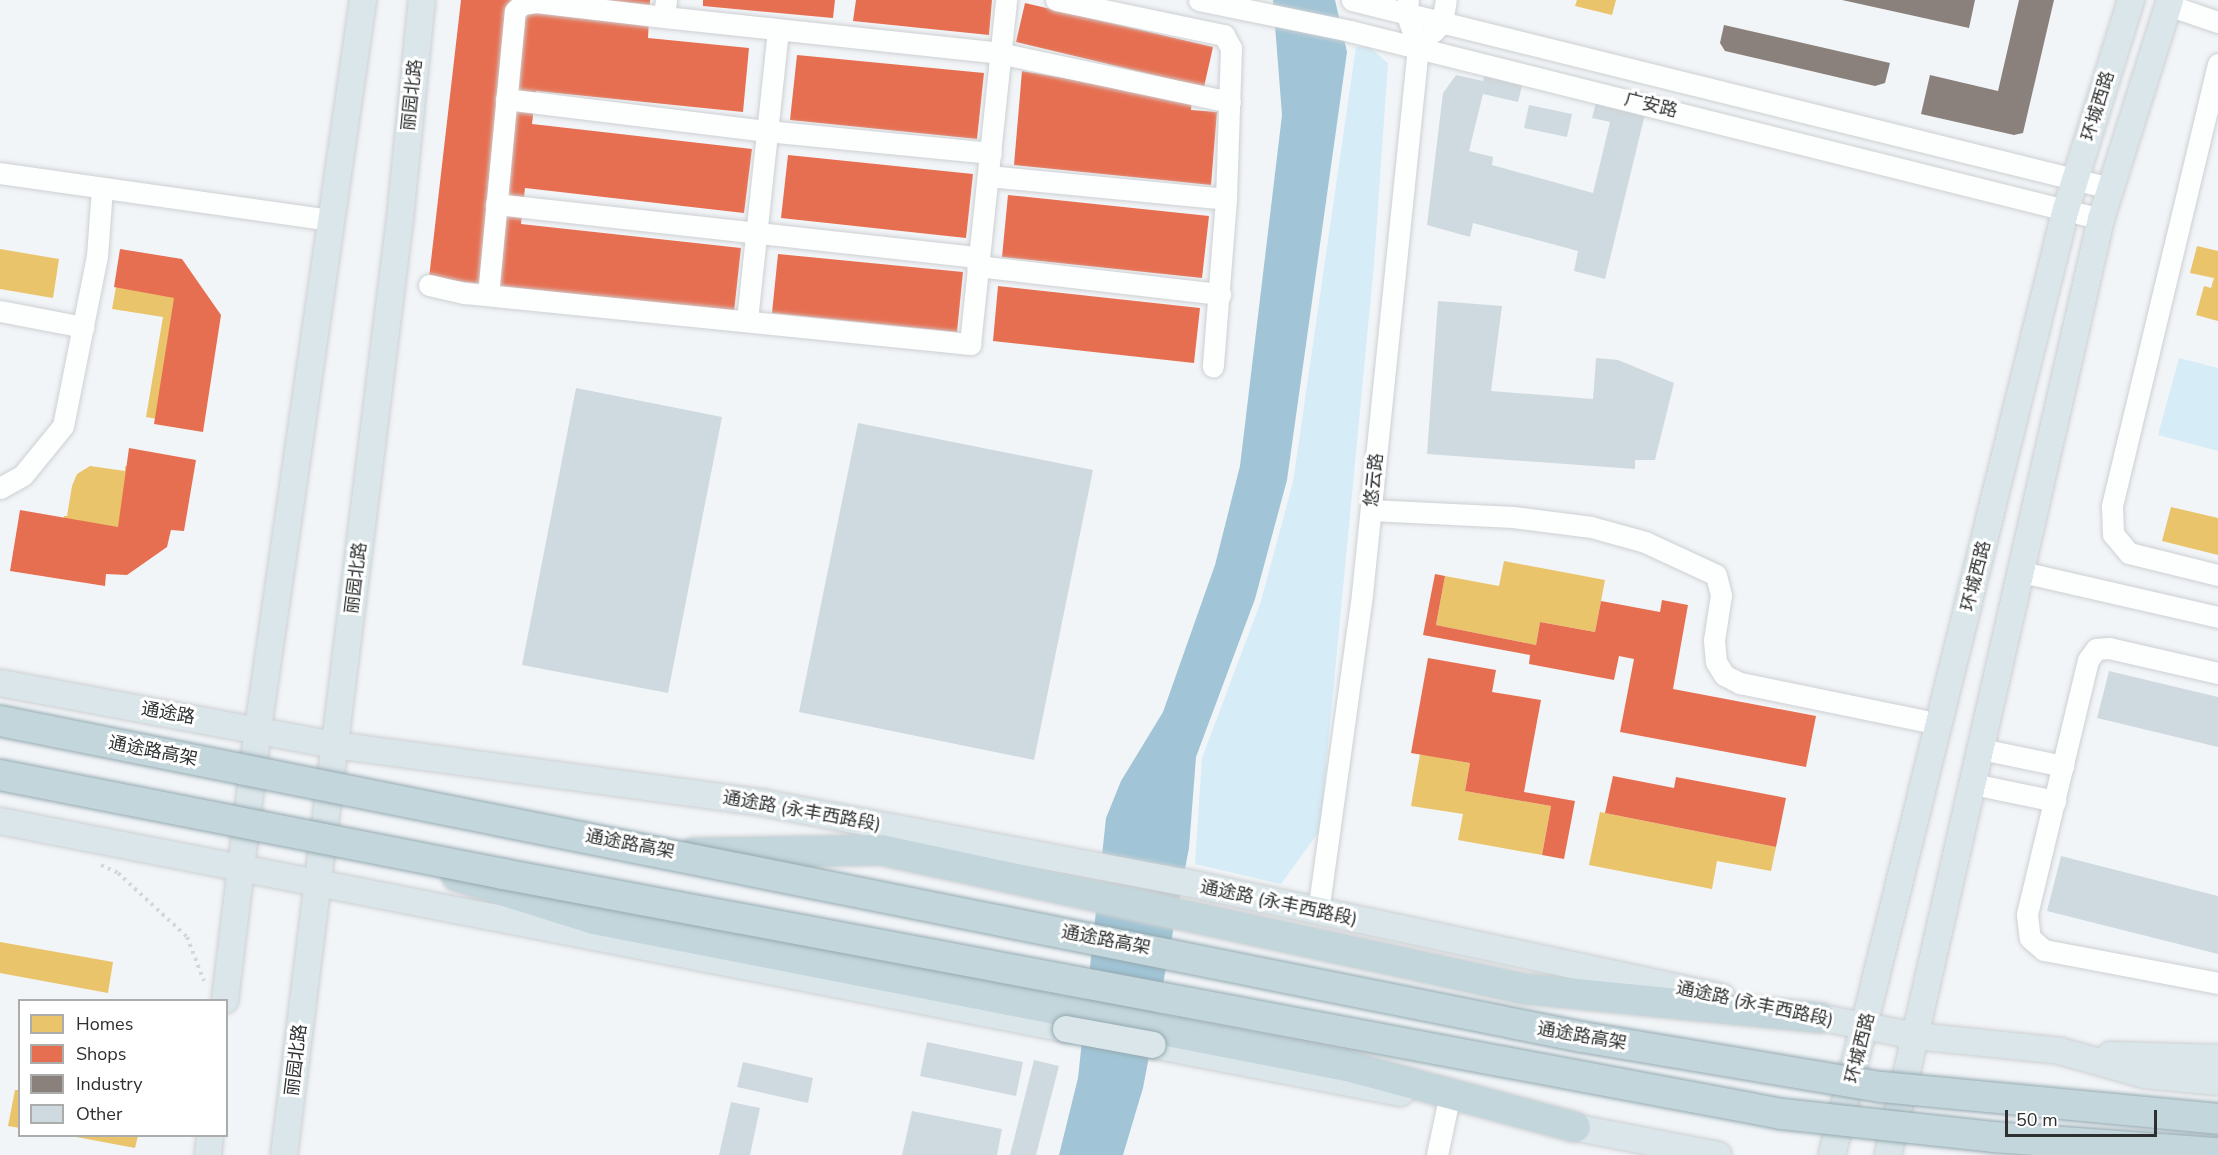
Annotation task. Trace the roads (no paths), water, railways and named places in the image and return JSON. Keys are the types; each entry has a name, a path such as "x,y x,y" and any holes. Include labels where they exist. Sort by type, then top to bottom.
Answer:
{"highway":[{"name":"通途路高架","path":"0,721 676,853 1582,1037 1882,1087 2173,1118 2218,1119"},
{"path":"0,775 366,847 1782,1114 1993,1137 2218,1153"},
{"path":"366,847 594,919 1347,1066 1575,1127"},
{"path":"676,853 881,850 1525,989 1821,1018"}],"main road":[{"path":"216,995 240,869 330,220 363,0"},
{"name":"丽园北路","path":"284,1155 399,231 422,0"},
{"name":"环城西路","path":"1832,1155 1866,1027 2066,209 2131,0"},
{"path":"1888,1155 2101,219 2169,2"},
{"name":"通途路","path":"0,683 258,729 336,746"},
{"name":"通途路 (永丰西路段)","path":"336,746 764,803 1184,882 1866,1027 1916,1036 2060,1051 2145,1075 2218,1082"},
{"path":"0,821 1718,1155"},
{"path":"2060,1051 2218,1058"},
{"path":"208,1155 210,1137"}],"street":[{"path":"429,285 488,295 970,344 1006,0"},
{"path":"1056,0 1224,35 1231,48 1226,199 1214,366"},
{"name":"广安路","path":"1199,0 1418,47 2101,219"},
{"name":"广安路","path":"1352,0 1407,7 1442,22 2110,188"},
{"path":"1418,47 1442,22 1446,0"},
{"path":"488,295 515,11 522,4 536,2 665,9 778,31 999,53 1230,102"},
{"path":"2169,2 2218,22"},
{"name":"悠云路","path":"1318,912 1371,510 1418,47 1407,7"},
{"path":"747,320 778,31"},
{"path":"2218,64 2112,506 2113,534 2129,553 2218,575"},
{"path":"506,99 767,131 991,153"},
{"path":"0,173 330,220"},
{"path":"988,176 1226,199"},
{"path":"0,488 22,475 63,426 97,256 102,188"},
{"path":"496,204 756,232 1220,294"},
{"path":"0,311 83,327"},
{"path":"1371,510 1513,517 1592,527 1645,542 1716,575 1721,595 1714,640 1716,662 1724,675 1740,683 1940,724"},
{"path":"2022,572 2218,617"},
{"path":"2218,673 2109,648 2096,649 2088,660 2027,915 2030,938 2044,950 2218,983"},
{"path":"1982,748 2062,766"},
{"path":"1973,784 2055,801"},
{"path":"1437,1155 1448,1103"}]}
